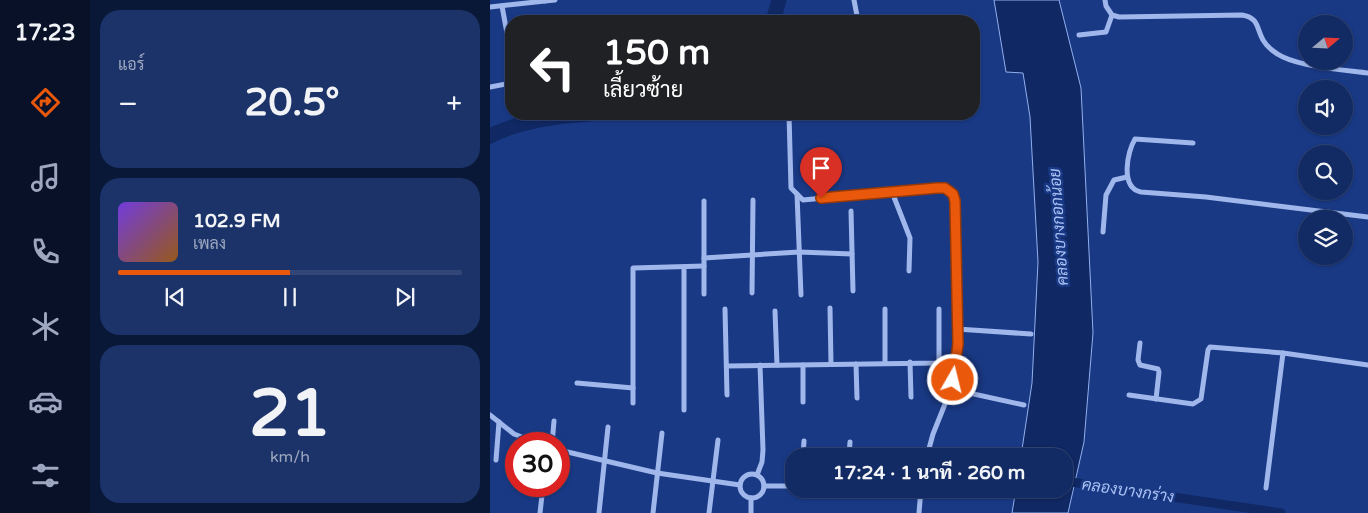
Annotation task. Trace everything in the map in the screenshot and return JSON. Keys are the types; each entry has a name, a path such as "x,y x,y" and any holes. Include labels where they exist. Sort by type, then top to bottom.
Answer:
{"street":[{"path":"490,7 555,0"},
{"path":"854,0 857,15"},
{"path":"1105,0 1106,6 1112,15 1119,17 1249,16 1256,22 1264,42 1284,57 1314,65 1368,73"},
{"path":"502,6 505,22"},
{"path":"1079,35 1106,32 1112,15"},
{"path":"490,87 505,84"},
{"path":"790,120 791,188 803,200 945,188 953,194 955,201 958,344 951,389 933,434 930,448"},
{"path":"1194,143 1136,138 1133,141 1127,177 1133,188 1141,192 1206,197 1368,217"},
{"path":"1103,232 1106,195 1114,180 1127,177"},
{"path":"892,192 910,238 909,271"},
{"path":"797,194 801,295"},
{"path":"752,293 753,200"},
{"path":"704,201 704,294"},
{"path":"851,211 853,291"},
{"path":"704,258 799,252 852,254"},
{"path":"633,403 633,268 704,266"},
{"path":"684,267 684,410"},
{"path":"830,308 831,364"},
{"path":"725,309 728,396"},
{"path":"885,309 885,363"},
{"path":"727,366 938,363 940,362 939,309"},
{"path":"776,311 776,365"},
{"path":"957,329 1031,334"},
{"path":"1140,343 1138,360 1140,365 1158,370 1156,399"},
{"path":"1129,395 1192,405 1200,400 1210,347 1283,353 1368,365"},
{"path":"1266,488 1283,353"},
{"path":"910,362 911,398"},
{"path":"856,364 857,398"},
{"path":"803,365 804,402"},
{"path":"757,475 762,462 763,450 760,366"},
{"path":"577,383 633,388"},
{"path":"951,389 1024,405"},
{"path":"490,415 512,432"},
{"path":"553,432 554,421"},
{"path":"496,460 499,422"},
{"path":"599,513 608,428"},
{"path":"653,513 662,433"},
{"path":"709,513 718,440"},
{"path":"804,441 804,448"},
{"path":"850,442 850,448"},
{"path":"570,453 657,473 740,484"},
{"path":"753,474 761,478 764,486 760,495 751,498 743,493 740,484 744,476 753,474"},
{"path":"764,486 785,486"},
{"path":"540,513 542,497"},
{"path":"751,498 751,513"},
{"path":"919,513 921,498"}],"water":[{"name":"คลองบางกอกน้อย","path":"994,0 1059,0 1081,88 1093,333 1084,442 1073,491 1073,448 1022,448 1032,383 1038,262 1030,117 1023,73 1006,72"},
{"path":"1014,498 1071,498 1068,513 1012,513"}],"waterway":[{"path":"775,15 779,0"},
{"path":"490,136 538,120"},
{"name":"คลองบางกร่าง","path":"1073,482 1281,513"}],"route":[{"path":"821,198 937,188 945,188 953,194 955,201 958,344 953,380"}]}
